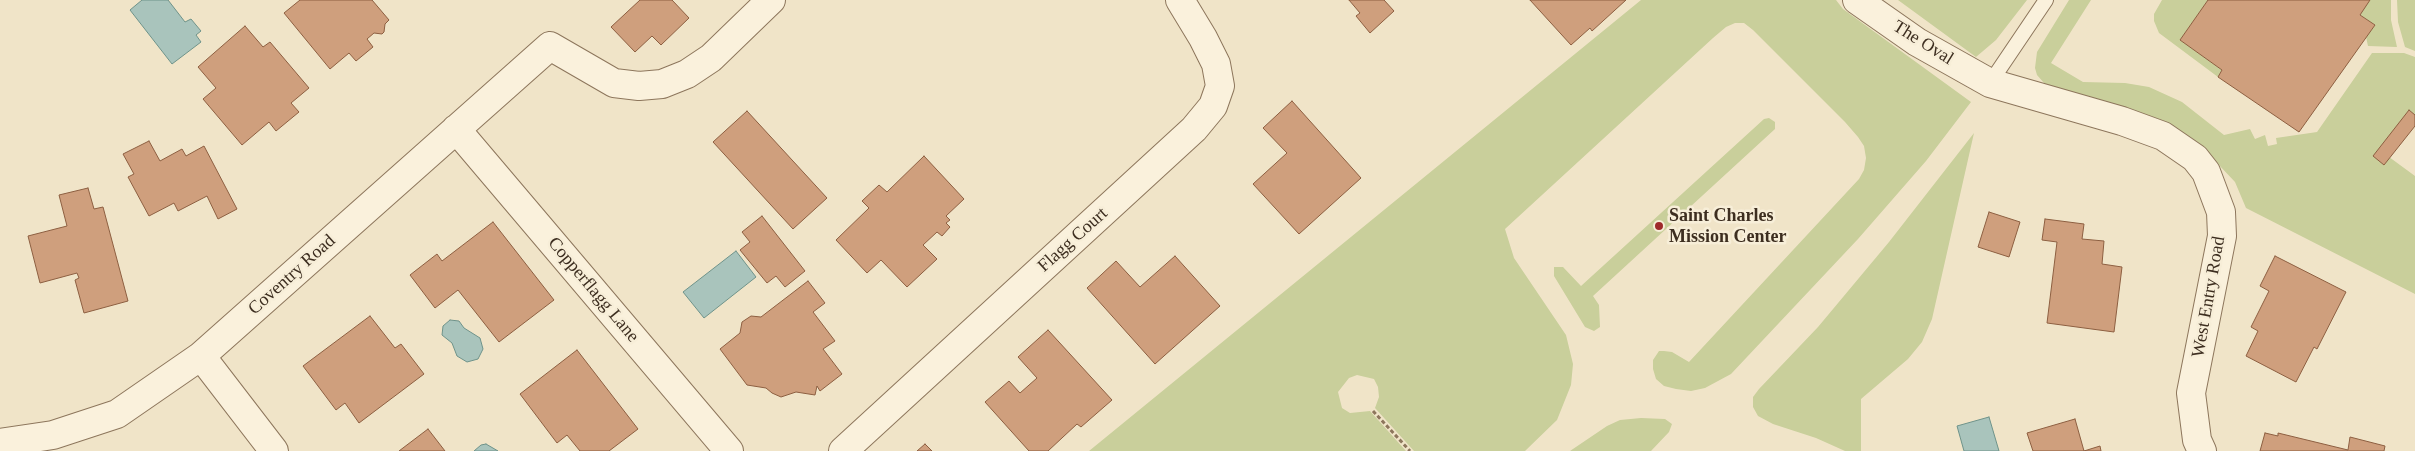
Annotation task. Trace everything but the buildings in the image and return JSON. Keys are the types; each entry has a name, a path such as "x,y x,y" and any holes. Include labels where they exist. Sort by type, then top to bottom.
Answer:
{"street":[{"name":"Coventry Road","path":"0,443 53,435 117,414 201,356 550,46 614,83 639,86 662,84 687,74 711,58 771,0"},
{"name":"Flagg Court","path":"843,451 1194,130 1214,106 1220,86 1216,64 1180,0"},
{"name":"The Oval","path":"1857,0 1918,42 1990,83"},
{"name":"West Entry Road","path":"1990,83 2122,121 2163,136 2195,158 2206,172 2221,212 2222,236 2191,393 2198,440 2202,451"},
{"name":"Copperflagg Lane","path":"456,129 729,451"},
{"path":"201,356 274,451"}],"lane":[{"path":"1990,83 2046,0"}],"path":[{"path":"1373,411 1410,451"}],"green space":[{"path":"1641,0 1836,0 1843,9 1971,102 1926,161 1858,239 1731,374 1705,388 1691,391 1676,389 1664,386 1656,379 1653,360 1659,351 1664,351 1672,352 1689,362 1859,179 1864,170 1866,158 1864,146 1845,122 1744,23 1735,23 1726,27 1713,38 1505,229 1514,258 1566,335 1573,364 1571,385 1557,420 1525,451 1414,451 1375,408 1379,397 1378,387 1374,379 1357,375 1349,378 1338,392 1342,408 1350,413 1370,411 1406,451 1089,451"},
{"path":"1898,0 2027,0 1996,40 1976,57"},
{"path":"2069,0 2091,0 2051,63 2083,82 2125,83 2149,87 2182,102 2224,135 2250,129 2255,139 2265,135 2268,146 2277,144 2276,138 2317,132 2372,53 2404,53 2415,57 2415,125 2385,154 2415,176 2415,294 2246,208 2235,182 2201,146 2054,91 2044,83 2037,75 2035,68 2037,52"},
{"path":"2162,0 2208,0 2180,40 2222,70 2218,77 2159,33 2154,21 2154,14"},
{"path":"2370,0 2391,0 2391,20 2397,47 2368,46 2366,37 2375,25 2360,15"},
{"path":"2397,0 2415,0 2415,51 2405,47 2398,22"},
{"path":"1769,118 1775,122 1775,129 1593,296 1599,305 1600,327 1594,331 1585,327 1554,276 1554,267 1563,267 1581,286 1764,119"},
{"path":"1974,133 1932,319 1922,342 1908,359 1861,399 1861,451 1845,451 1816,438 1773,424 1758,416 1753,407 1753,397 1759,389 1818,327 1889,242"},
{"path":"1641,418 1665,419 1672,424 1669,432 1651,451 1570,451 1607,426 1620,420"}],"water":[{"path":"142,0 168,0 185,22 191,19 201,31 196,35 201,42 172,64 130,10"},
{"path":"736,251 756,277 704,318 683,292"},
{"path":"450,320 459,321 464,328 480,338 483,349 478,359 467,362 457,356 452,343 442,335 443,326"},
{"path":"1989,417 1999,451 1964,451 1957,426"},
{"path":"486,444 498,451 474,451 481,445"}],"place":[{"name":"Saint Charles Mission Center","path":"1659,226"}]}
